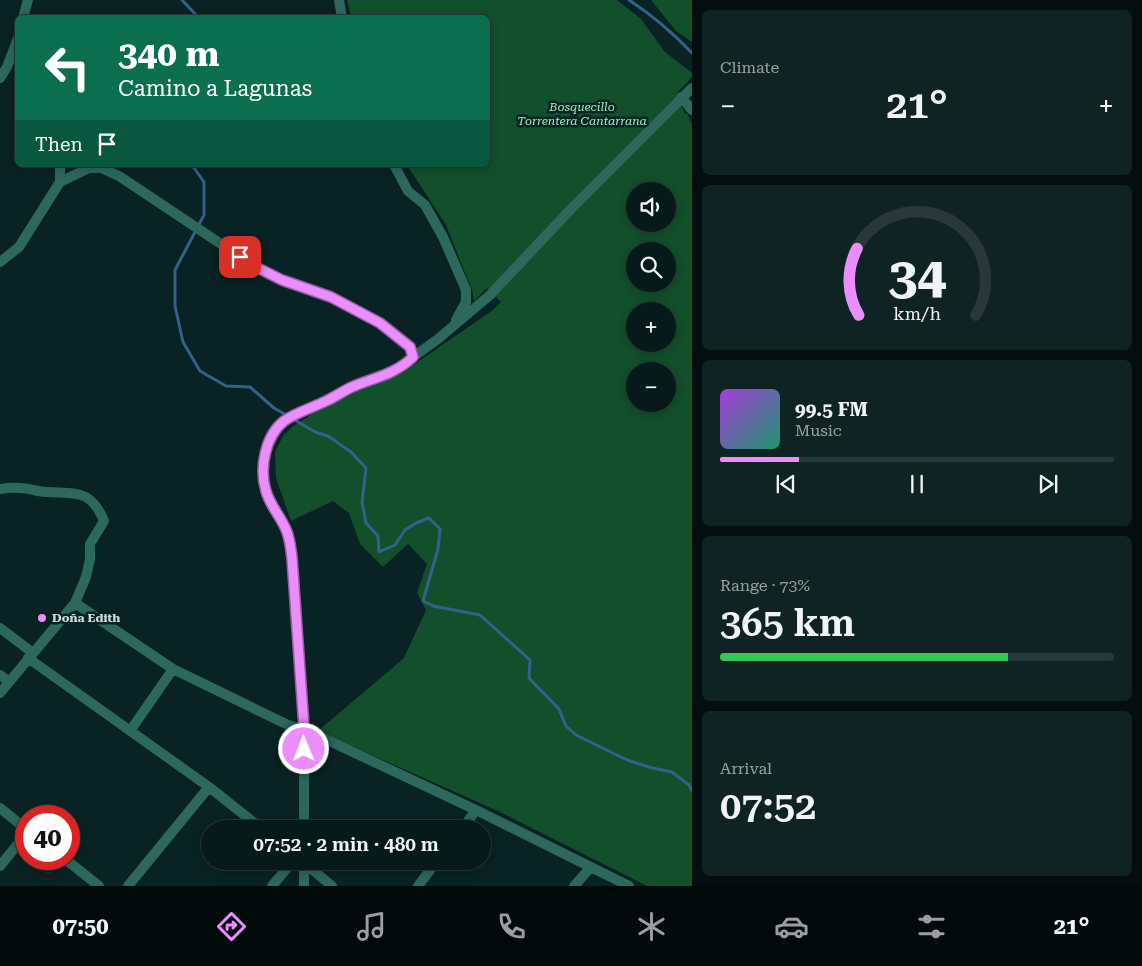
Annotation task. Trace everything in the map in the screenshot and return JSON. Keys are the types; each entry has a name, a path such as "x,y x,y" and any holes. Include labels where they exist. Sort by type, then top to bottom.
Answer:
{"street":[{"path":"24,15 28,0"},
{"path":"339,0 342,15"},
{"path":"0,78 7,67 15,46"},
{"path":"304,820 304,729 292,558 287,532 266,492 263,474 268,446 277,429 296,414 352,387 388,375 438,339 490,294 571,209 692,88"},
{"path":"681,97 692,110"},
{"path":"60,167 60,182"},
{"path":"395,167 408,191 425,205 443,237 466,290 466,302 458,318 438,339"},
{"path":"0,262 18,247 60,182 89,168 101,168 119,176 254,266 282,280 331,297 380,323 410,347 413,357"},
{"path":"0,489 21,488 46,492 66,492 91,499 104,521 90,544 90,559 86,577 75,603 0,693"},
{"path":"75,603 173,668 288,726 304,729 476,810 629,886"},
{"path":"0,628 30,656 209,787 251,820"},
{"path":"130,731 173,668"},
{"path":"0,675 9,682"},
{"path":"128,886 209,787"},
{"path":"0,808 15,820"},
{"path":"469,820 476,810"},
{"path":"0,866 15,848"},
{"path":"574,886 591,867"},
{"path":"78,870 99,886"},
{"path":"272,886 285,870"},
{"path":"303,870 304,886"},
{"path":"313,870 332,886"},
{"path":"418,886 430,870"}],"green space":[{"name":"Bosquecillo Torrentera Cantarrana","path":"347,0 617,0 641,19 665,52 692,73 692,77 676,94 692,124 692,886 647,886 500,812 318,731 404,658 426,610 417,593 427,564 408,544 383,567 360,544 349,513 333,501 291,521 276,478 275,452 283,436 292,427 347,391 403,372 493,310 501,302 487,288 474,301 472,290 446,225 408,167 490,167 490,15 351,15"},
{"path":"651,0 692,0 692,42 676,31"}],"waterway":[{"path":"182,0 196,15"},
{"path":"629,0 662,25 692,53"},
{"path":"193,167 204,182 204,215 175,270 175,306 183,342 200,371 226,386 250,387 274,408 288,416"},
{"path":"293,419 315,432 328,436 351,452 366,468 362,502 366,523 378,536 379,552 395,545 405,530 429,518 440,529 438,549 423,601 433,606 480,615 530,660 529,678 559,709 566,726 576,735 627,760 672,772 689,785 692,791"}],"place":[{"name":"Doña Edith","path":"42,618"}],"route":[{"path":"240,257 282,280 331,297 380,323 410,347 413,357 388,375 352,387 296,414 277,429 268,446 263,474 266,492 287,532 292,558 304,749"}]}
